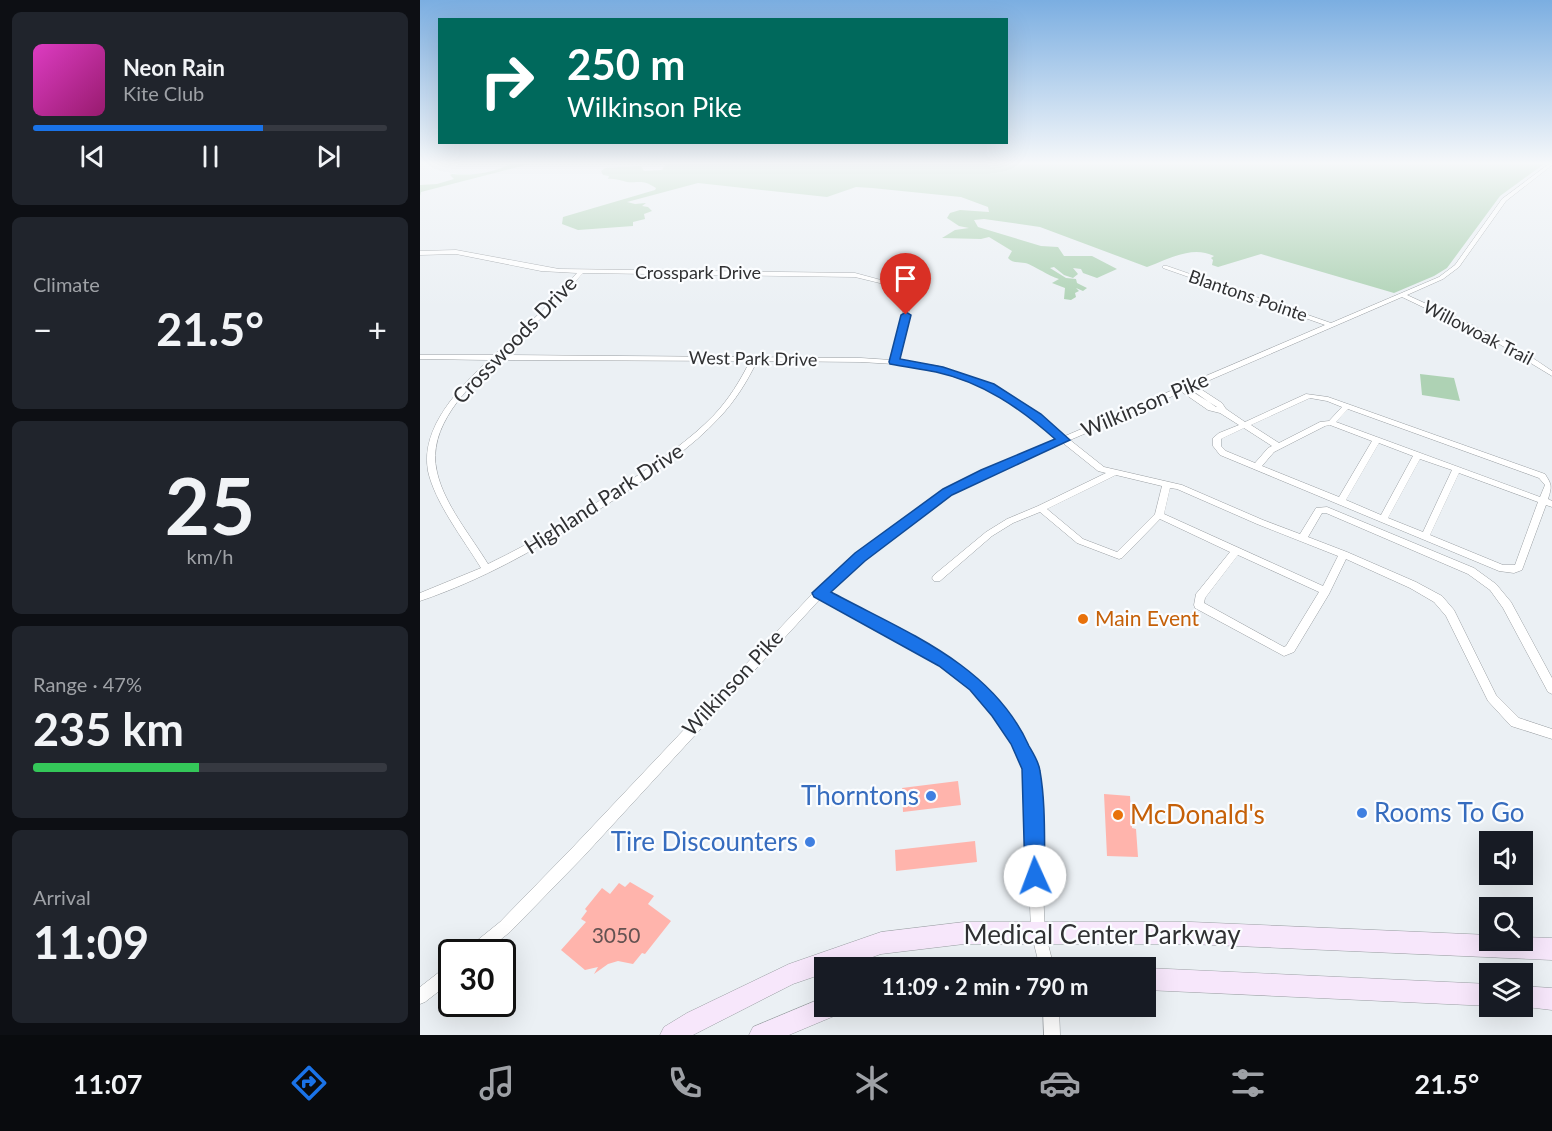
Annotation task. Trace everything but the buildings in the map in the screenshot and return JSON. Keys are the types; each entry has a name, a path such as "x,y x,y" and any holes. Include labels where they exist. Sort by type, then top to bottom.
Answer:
{"main road":[{"name":"Medical Center Parkway","path":"672,1035 695,1021 789,975 881,944 964,933 1205,934 1552,949"},
{"name":"Medical Center Parkway","path":"1156,979 1479,994"},
{"path":"1533,998 1552,999"},
{"path":"761,1035 814,1013"}],"street":[{"name":"Wilkinson Pike","path":"490,939 505,927 579,851 820,593 860,557 947,492 985,473 1433,282 1454,269 1495,212"},
{"name":"Crosspark Drive","path":"420,253 460,251 528,268 581,272 855,275 877,278 895,286 906,297 906,311 894,362"},
{"name":"Blantons Pointe","path":"1165,267 1331,325"},
{"name":"Crosswoods Drive","path":"487,570 437,485 430,450 441,420 457,399 496,356 539,318 581,272"},
{"name":"Willowoak Trail","path":"1402,295 1497,339 1529,356 1552,373"},
{"name":"West Park Drive","path":"420,357 496,356 894,362 939,369 990,386 1037,417 1101,469 1179,487 1260,522 1344,554 1413,585 1438,599 1450,613 1492,698 1515,722 1552,734"},
{"name":"Highland Park Drive","path":"420,597 487,570 567,527 696,438 731,401 755,359"},
{"path":"1187,387 1219,405 1223,411 1278,446"},
{"path":"1309,396 1320,396 1542,476 1549,485 1548,503 1521,563 1514,569 1502,568 1223,453 1217,446 1217,438 1244,425 1309,396"},
{"path":"1331,423 1347,406"},
{"path":"1257,466 1266,454 1278,446 1323,424 1331,423 1548,503"},
{"path":"1341,501 1377,439"},
{"path":"1383,519 1418,455"},
{"path":"1425,536 1457,469"},
{"path":"937,578 989,534 1010,521 1113,473"},
{"path":"1041,508 1080,542 1119,556 1159,515 1166,485"},
{"path":"1303,537 1319,510 1327,510 1471,571 1493,587 1506,605 1552,689"},
{"path":"1159,515 1325,591"},
{"path":"1236,550 1200,597 1199,605 1284,652 1290,649 1344,554"},
{"path":"820,593 952,667 976,685 999,711 1017,739 1031,769 1038,932 1044,957"},
{"path":"420,997 438,982"},
{"path":"1051,1017 1052,1035"}],"green space":[{"path":"579,212 649,212 644,214 645,219 633,222 633,226 578,230 562,224 563,217"},
{"path":"1488,212 1447,268 1394,293 1261,254 1218,267 1212,265 1211,258 1214,256 1197,252 1172,257 1147,267 1040,227 984,219 974,220 978,227 1041,246 1058,247 1064,256 1092,256 1117,269 1097,278 1083,273 1081,269 1073,268 1078,274 1073,278 1064,275 1054,267 1050,268 1066,278 1076,279 1077,283 1087,288 1083,291 1076,288 1079,291 1071,300 1064,299 1065,288 1052,283 1059,279 1028,264 1011,261 1008,258 1012,251 989,237 981,239 942,238 955,230 969,228 959,226 947,218 950,213"},
{"path":"1420,374 1454,378 1460,401 1422,395"}],"place":[{"name":"Main Event","path":"1083,619"},
{"name":"Thorntons","path":"931,796"},
{"name":"Rooms To Go","path":"1362,813"},
{"name":"McDonald's","path":"1118,815"},
{"name":"Tire Discounters","path":"810,842"}],"route":[{"path":"906,315 894,362 939,369 990,386 1037,417 1064,440 985,473 947,492 860,557 820,593 945,662 976,685 999,711 1017,739 1031,769 1035,876"}]}
